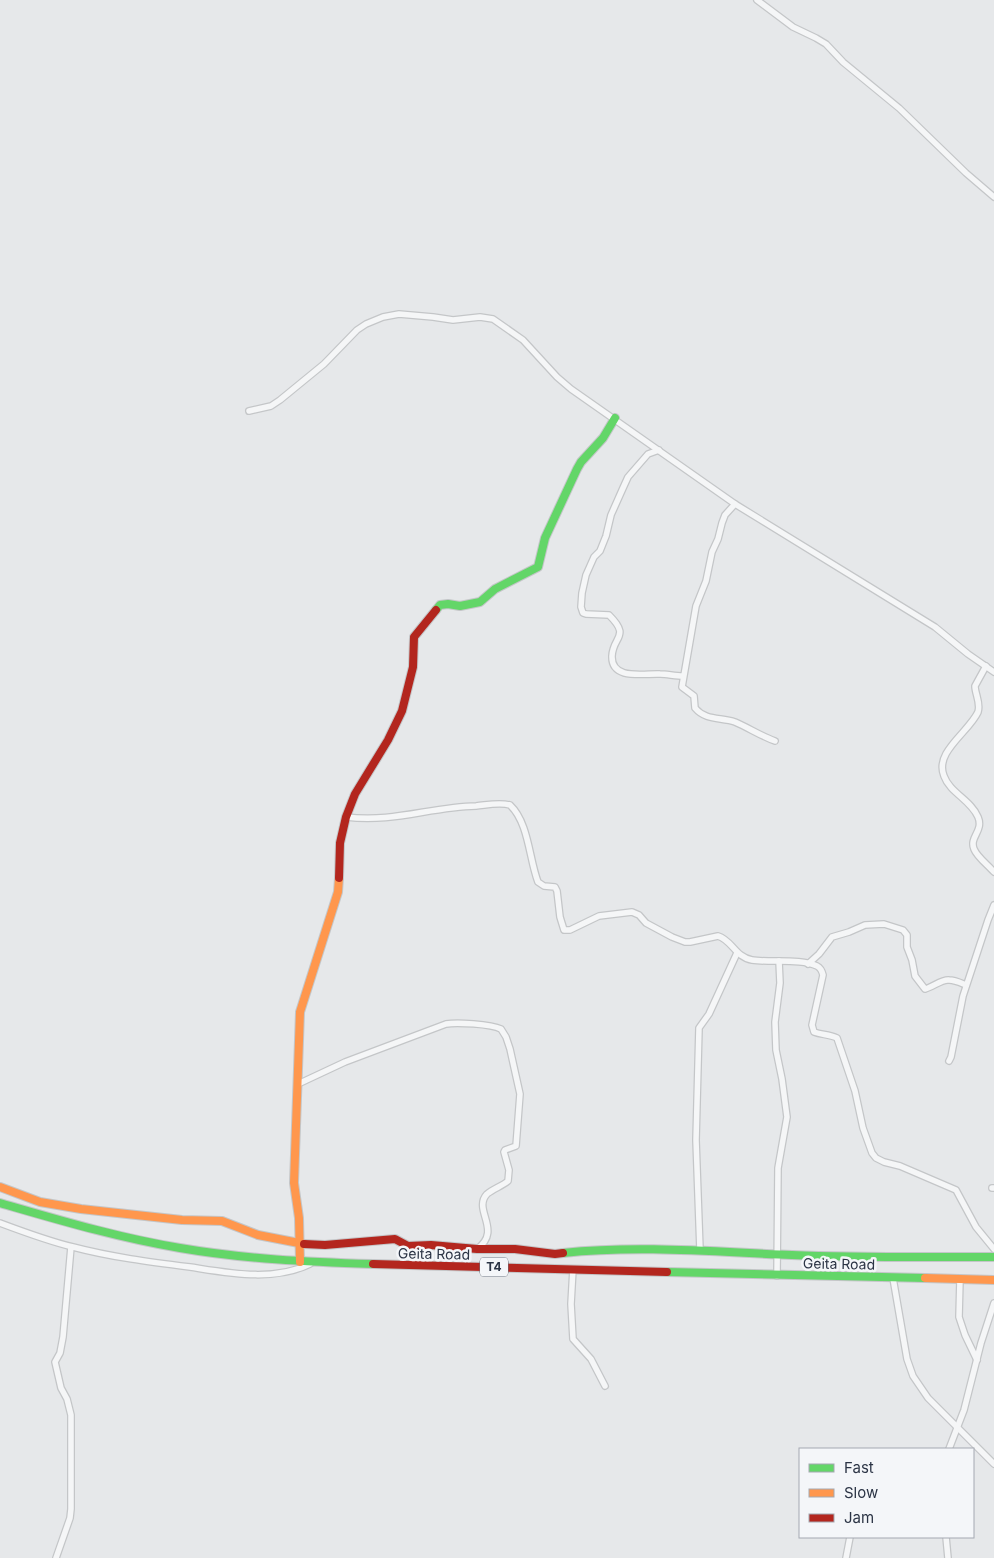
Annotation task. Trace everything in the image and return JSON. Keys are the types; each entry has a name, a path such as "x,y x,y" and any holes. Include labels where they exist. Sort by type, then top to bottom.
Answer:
{"main road":[{"path":"300,1262 294,1183 300,1012 338,892 340,844 346,817 355,794 388,740 402,711 413,667 414,637 440,605 460,606 480,602 495,589 538,567 545,538 577,469 603,438 615,418"},
{"path":"0,1187 40,1202 81,1209 173,1219 222,1221 258,1235 300,1244 324,1245 395,1239 408,1246 431,1245 477,1249 515,1249 555,1254 601,1249 700,1250 731,1254 854,1258 994,1257"},
{"name":"Geita Road","path":"0,1203 117,1235 177,1248 230,1256 312,1263 994,1280"}],"street":[{"path":"757,0 793,27 826,44 843,62 899,108 966,173 994,197"},
{"path":"249,411 271,406 280,400 324,364 361,327 383,317 399,314 433,316 453,320 480,317 493,319 523,340 561,380 735,504 935,627 963,651 994,672"},
{"path":"659,450 648,454 628,477 611,515 606,536 586,575 581,607 583,613 586,614 609,615 618,626 620,637 612,656 615,666 619,670 629,675 660,674 683,676"},
{"path":"735,504 722,523 694,613 682,687 694,696 697,711 708,718 727,720 775,741"},
{"path":"986,666 975,686 978,712 948,752 941,769 945,780 969,803 978,817 980,828 973,841 973,846 994,872"},
{"path":"346,817 364,819 390,818 467,806 510,805 516,812 528,843 538,882 557,890 560,916 564,930 576,927 599,916 632,912 637,913 648,925 672,938 684,942 712,936 722,937 744,958 818,966 822,970 823,975 812,1026 814,1032 837,1038 852,1082 863,1128 872,1153 876,1158 884,1162 900,1166 956,1190 976,1227 994,1249"},
{"path":"949,1061 966,985 994,905"},
{"path":"808,964 819,954 832,937 849,932 865,924 884,924 903,930 907,935 915,976 922,987 925,989 950,980 966,985"},
{"path":"700,1250 696,1140 699,1028 711,1009 737,953"},
{"path":"777,1276 778,1168 787,1118 776,1050 774,1022 780,983 780,961"},
{"path":"298,1084 345,1062 446,1024 454,1022 492,1026 504,1032 510,1049 520,1094 516,1144 514,1148 504,1152 509,1170 508,1182 487,1194 483,1201 482,1206 487,1221 488,1234 483,1245 477,1249"},
{"path":"0,1223 71,1247 136,1260 250,1275 269,1275 293,1271 312,1263"},
{"path":"56,1558 70,1518 71,1509 71,1415 67,1399 61,1388 56,1362 63,1337 71,1247"},
{"path":"573,1269 571,1304 573,1339 591,1359 605,1386"},
{"path":"893,1278 907,1358 913,1376 928,1398 994,1464"},
{"path":"960,1279 959,1317 977,1360"},
{"path":"949,1448 972,1383 994,1302"},
{"path":"846,1558 850,1538"},
{"path":"946,1538 948,1558"}],"traffic: fast":[{"path":"436,610 440,605 460,606 480,602 495,589 538,567 545,538 577,469 603,438 615,418"},
{"path":"0,1203 112,1234 180,1248 276,1259 373,1264"},
{"path":"563,1253 649,1249 842,1257 994,1257"},
{"path":"667,1272 925,1278"}],"traffic: slow":[{"path":"300,1262 299,1218 294,1183 300,1012 338,892 339,878"},
{"path":"0,1187 40,1202 81,1209 182,1220 222,1221 258,1235 304,1244"},
{"path":"925,1278 994,1280"}],"traffic: jam":[{"path":"339,878 340,843 346,817 355,794 388,740 402,711 413,667 414,637 436,610"},
{"path":"304,1244 325,1245 395,1239 408,1246 431,1245 563,1253"},
{"path":"373,1264 667,1272"}]}
